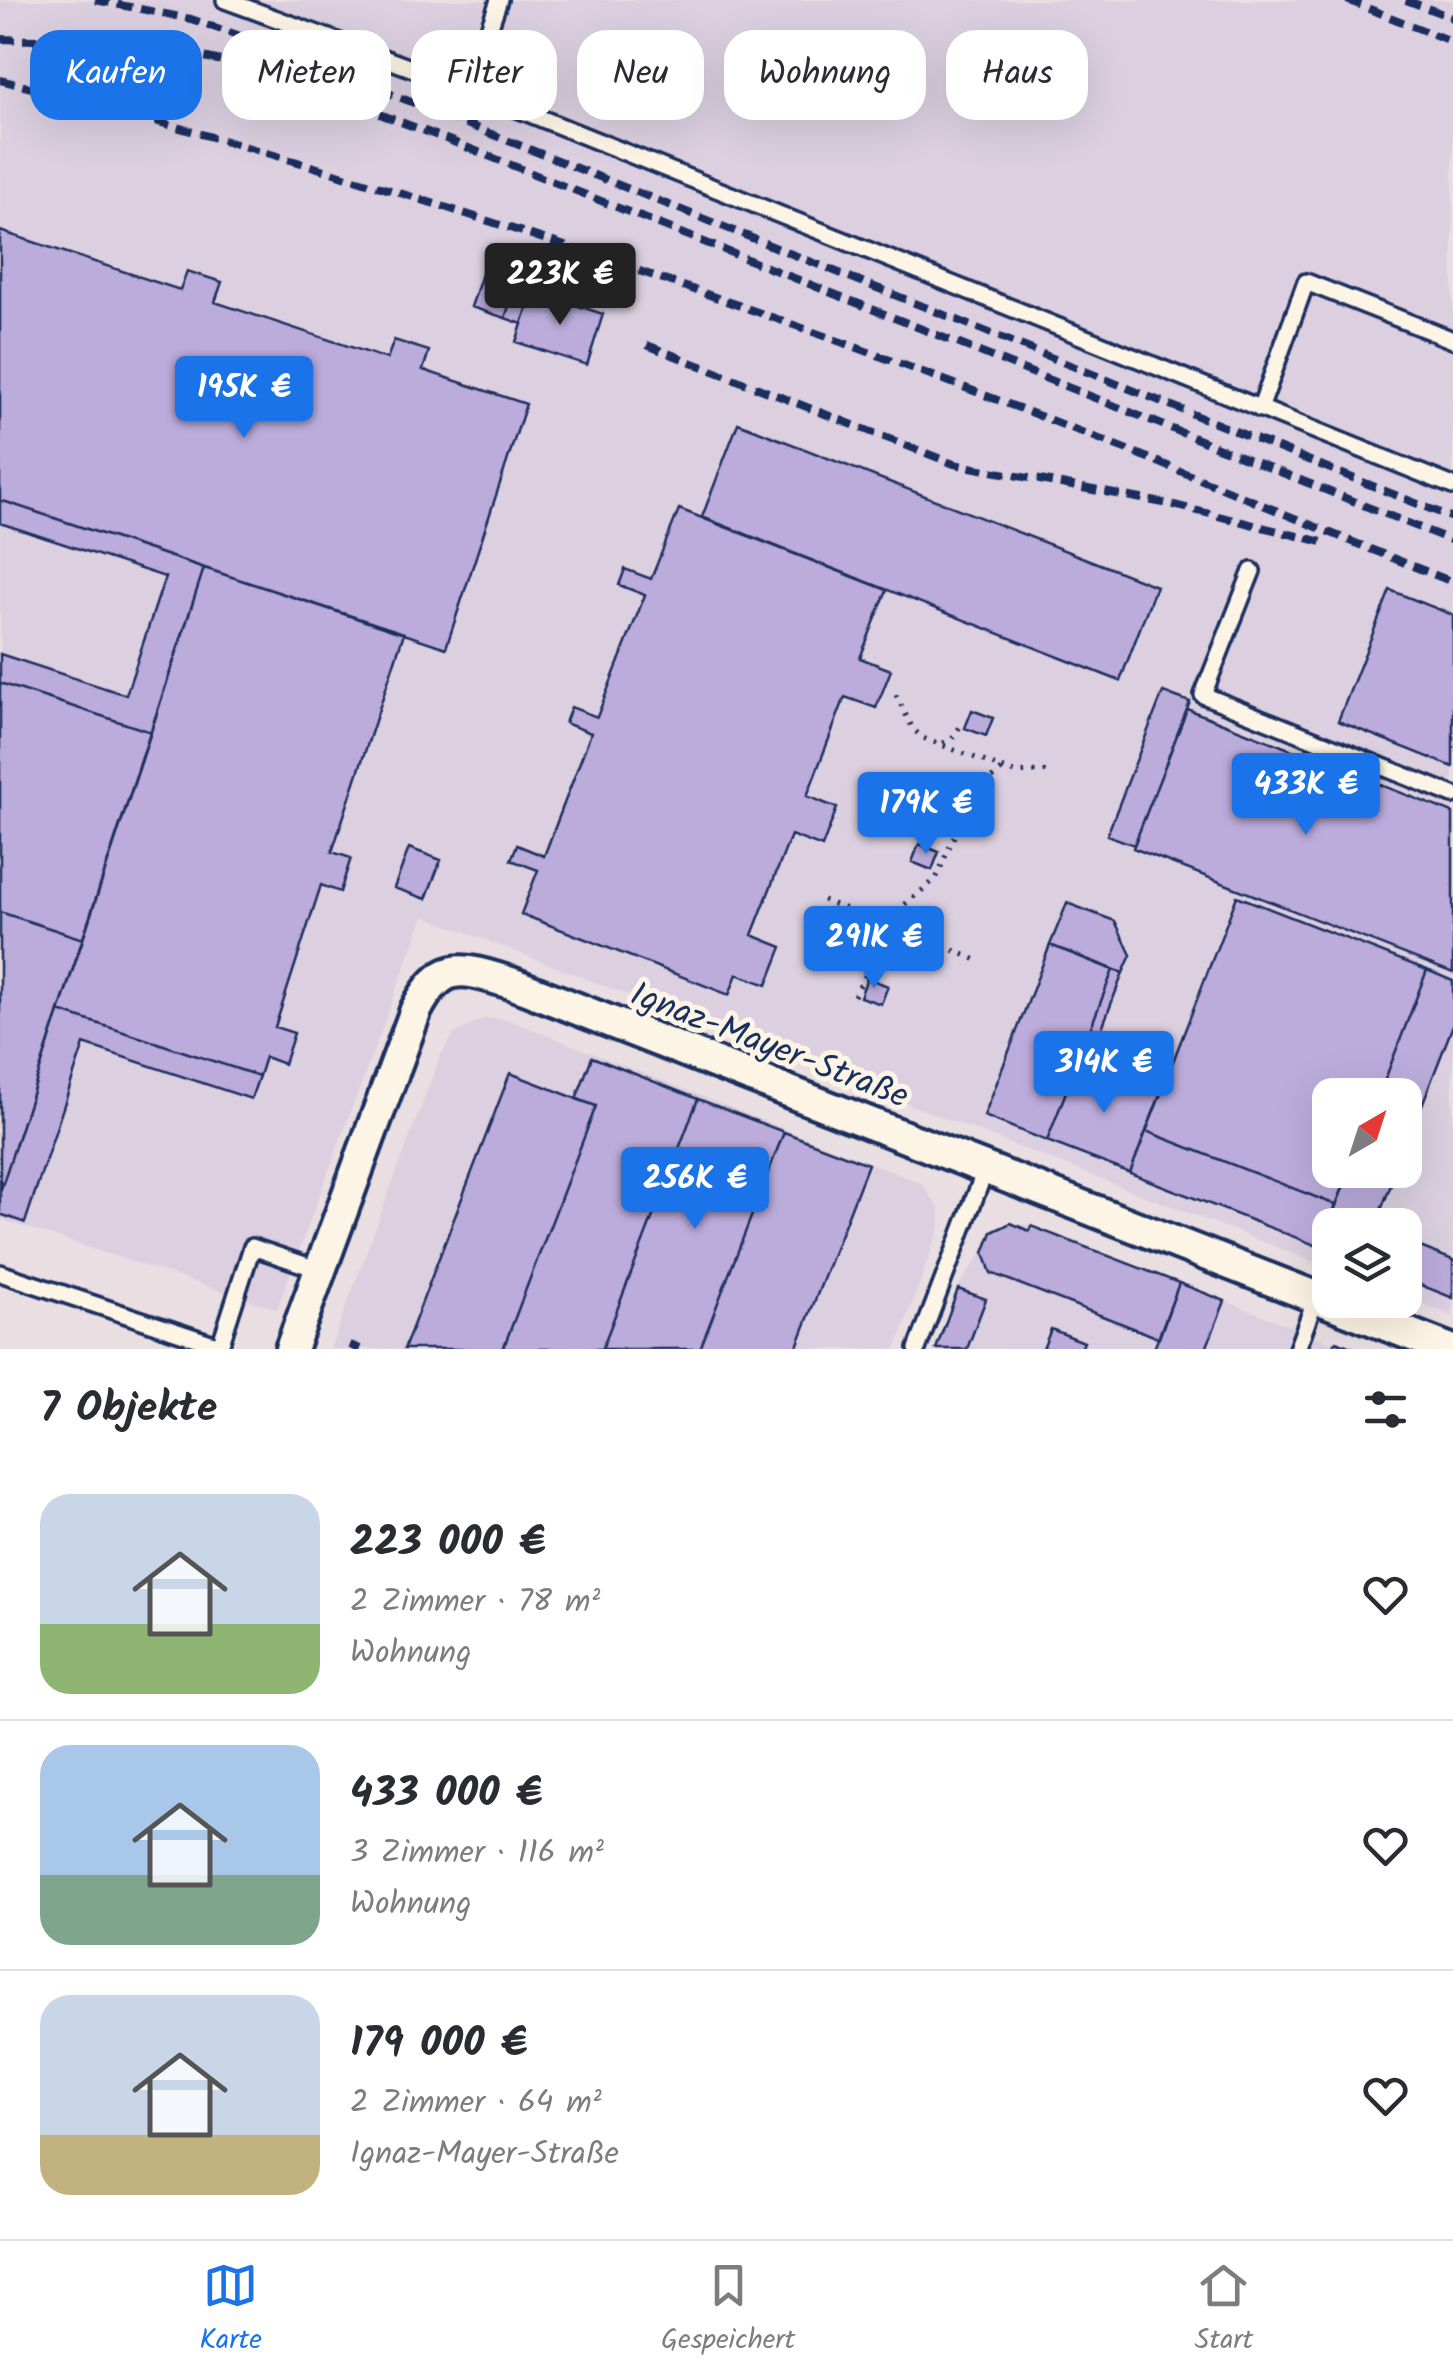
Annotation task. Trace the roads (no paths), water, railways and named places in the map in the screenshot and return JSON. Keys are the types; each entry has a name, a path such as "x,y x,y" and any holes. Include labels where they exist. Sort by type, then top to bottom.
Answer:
{"street":[{"name":"Ignaz-Mayer-Straße","path":"291,1349 416,1010 429,985 448,970 474,972 512,983 1312,1296"},
{"name":"Ignaz-Mayer-Straße","path":"1368,1318 1448,1349"}],"lane":[{"path":"224,0 411,68"},
{"path":"489,30 499,0"},
{"path":"545,120 1453,486"},
{"path":"1260,409 1306,282 1453,340"},
{"path":"1252,570 1203,695 1453,795"},
{"path":"917,1349 986,1168"},
{"path":"0,1272 220,1346 252,1248 320,1270"},
{"path":"1297,1349 1312,1309"}],"railway":[{"path":"95,0 191,19 281,50 1453,518"},
{"path":"1347,0 1453,42"},
{"path":"1406,0 1453,18"},
{"path":"0,39 139,43 263,70 446,139 1453,541"},
{"path":"0,80 289,159 717,298 1138,454 1453,582"},
{"path":"647,345 954,464 1174,505 1326,543"},
{"path":"350,1345 360,1349"}]}
